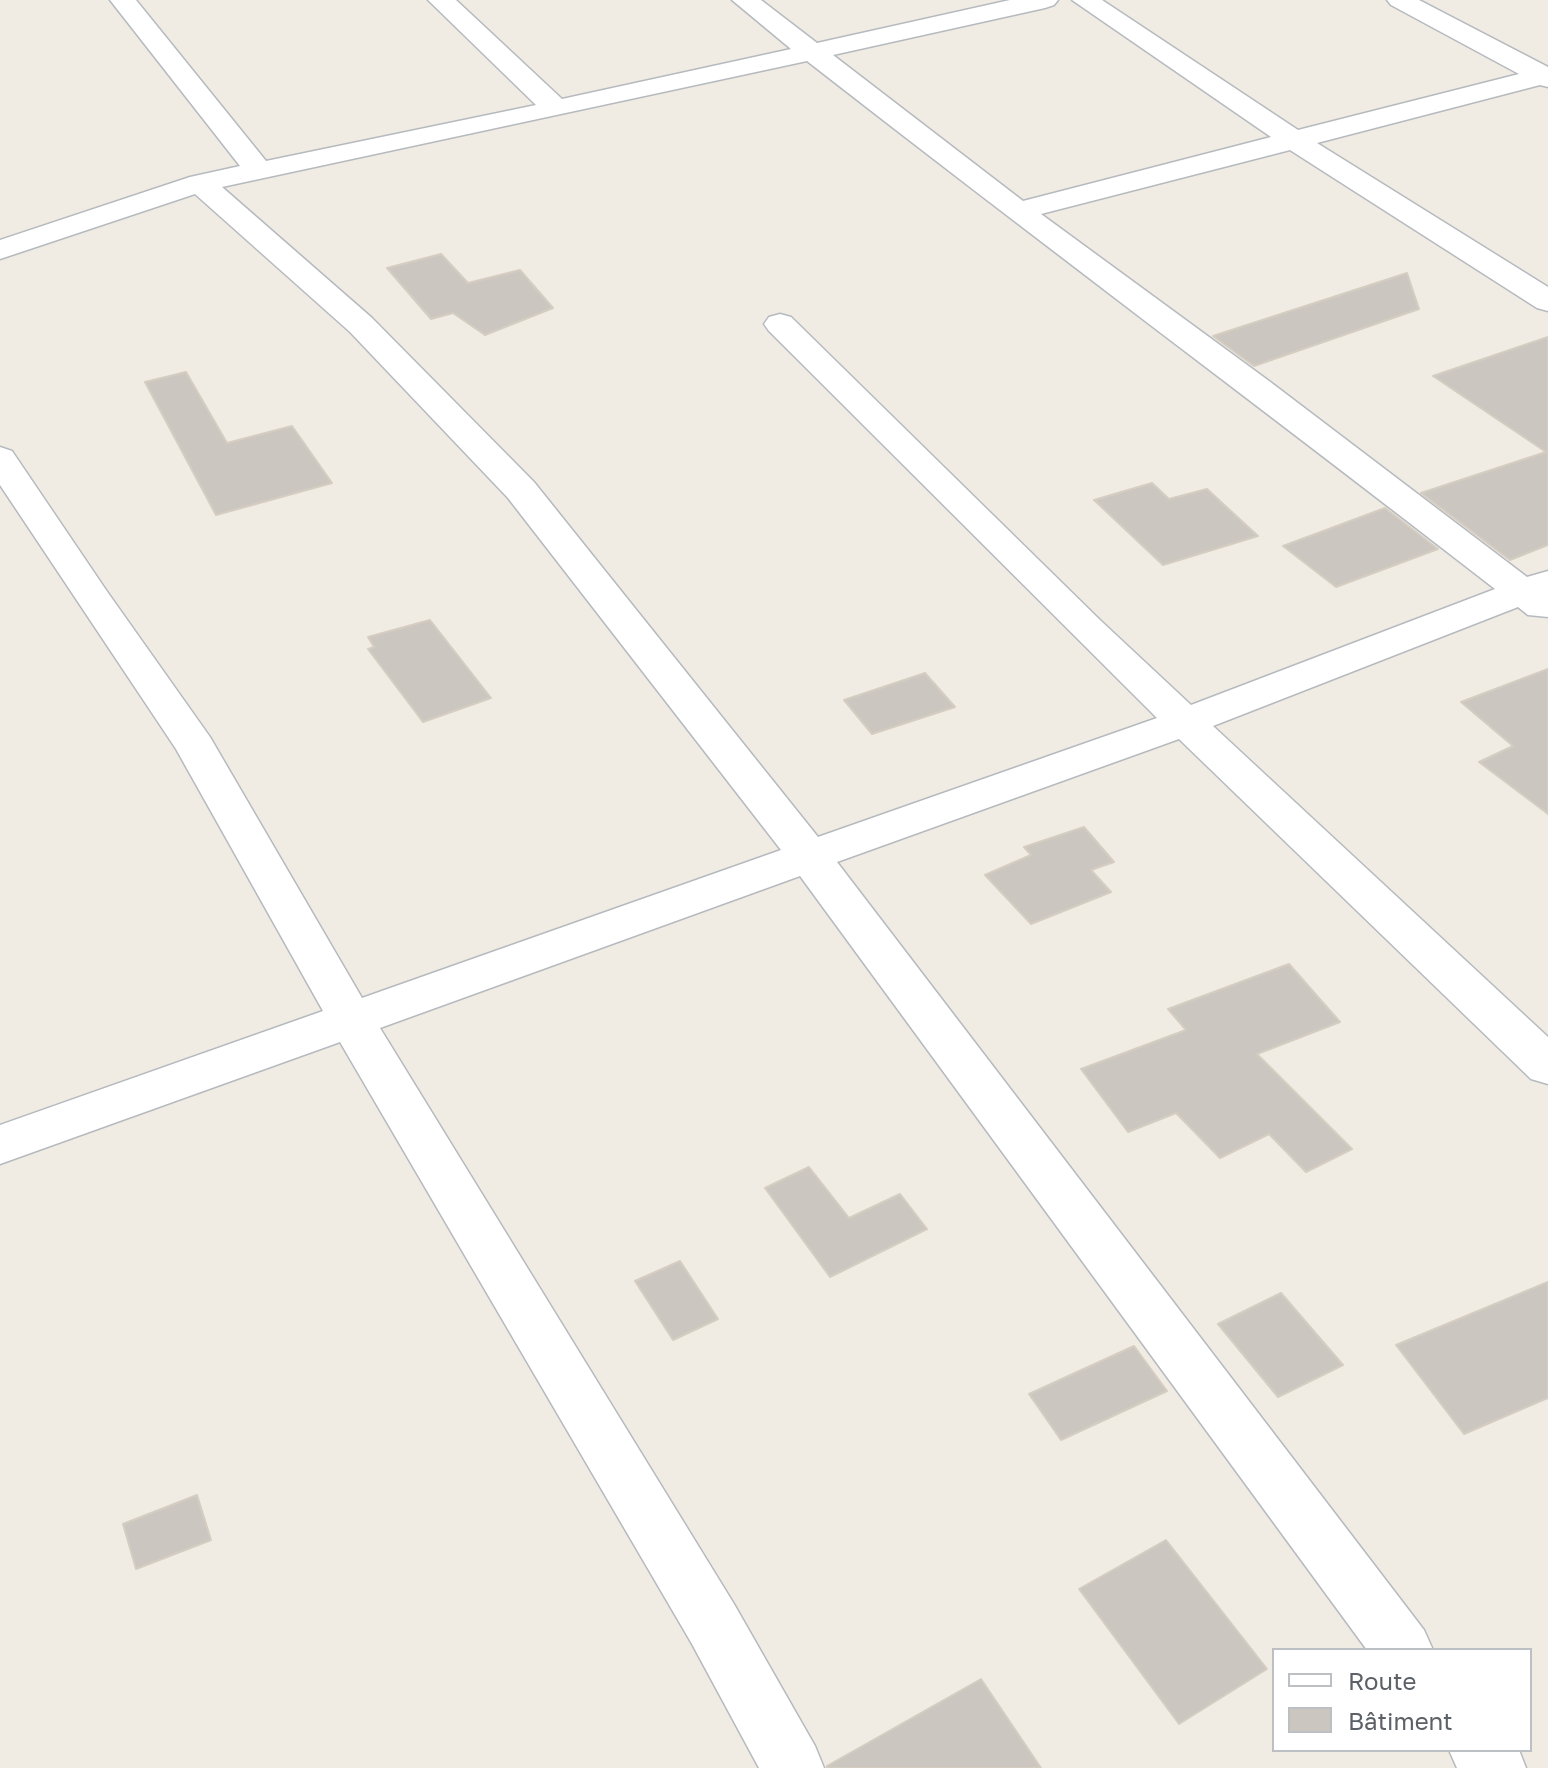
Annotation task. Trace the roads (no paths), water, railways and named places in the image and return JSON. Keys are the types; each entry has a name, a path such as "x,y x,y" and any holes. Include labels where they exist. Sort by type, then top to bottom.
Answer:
{"street":[{"path":"123,0 258,170"},
{"path":"441,0 556,109"},
{"path":"745,0 1018,211 1539,595"},
{"path":"0,250 200,183 556,109 1045,0"},
{"path":"1085,0 1295,141 1548,301"},
{"path":"1400,0 1546,77"},
{"path":"1018,211 1546,77"},
{"path":"200,183 361,325 521,490 809,856 1402,1648"},
{"path":"780,324 1185,722 1548,1066"},
{"path":"5,475 195,746 352,1021 713,1624 793,1768"},
{"path":"0,1145 1539,595"},
{"path":"1482,1752 1495,1768"}]}
